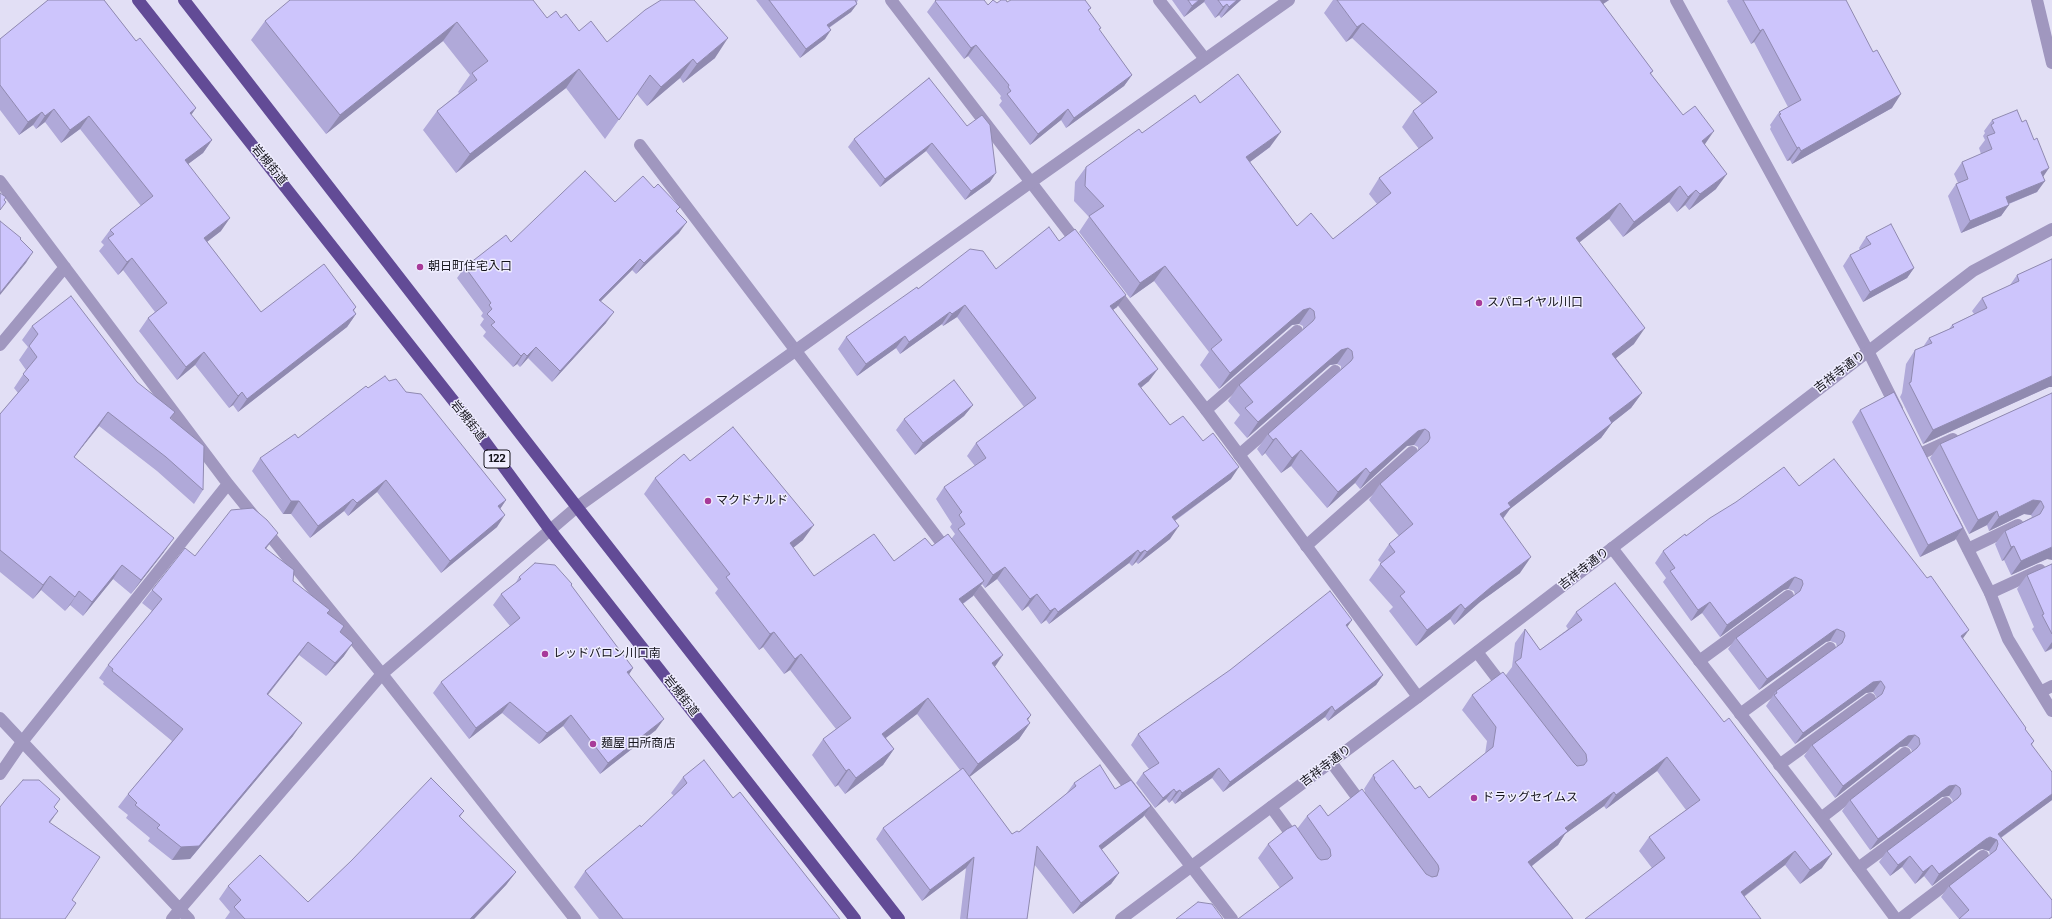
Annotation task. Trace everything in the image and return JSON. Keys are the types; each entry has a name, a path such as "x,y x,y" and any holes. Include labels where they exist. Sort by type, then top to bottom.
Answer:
{"highway":[{"name":"岩槻街道","path":"138,0 478,432 550,530 855,919"},
{"path":"184,0 899,919"}],"street":[{"path":"891,0 1088,256"},
{"path":"1159,0 1205,59"},
{"path":"172,919 382,674 577,507 1031,182 1289,0"},
{"path":"1676,0 1868,351 1902,420"},
{"path":"2037,0 2052,63"},
{"path":"640,145 991,608 1232,919"},
{"path":"0,181 228,484 382,674 575,919"},
{"name":"吉祥寺通り","path":"1121,919 1418,697 1973,271 2052,229"},
{"path":"0,346 65,267"},
{"path":"1107,280 1206,410 1418,697"},
{"path":"1206,410 1297,331"},
{"path":"1239,455 1335,371"},
{"path":"1920,454 1962,435"},
{"path":"1913,440 1927,468"},
{"path":"1306,546 1412,452"},
{"path":"0,774 22,742 228,484"},
{"path":"1948,508 1990,593 2008,639 2047,689 2052,711"},
{"path":"1968,549 2027,521"},
{"path":"1612,548 1896,919"},
{"path":"1990,593 2050,566"},
{"path":"1699,661 1788,596"},
{"path":"1740,714 1830,648"},
{"path":"1477,652 1514,700"},
{"path":"1779,765 1870,699"},
{"path":"0,718 189,919"},
{"path":"1820,818 1905,753"},
{"path":"1330,762 1372,817"},
{"path":"1858,868 1946,803"},
{"path":"1271,807 1301,849"},
{"path":"1900,919 1983,856"}],"building":[{"path":"48,0 104,0 136,41 140,38 196,108 190,113 212,140 185,160 230,218 204,238 261,312 324,264 356,307 353,310 356,314 247,399 242,392 238,396 204,352 186,367 148,318 167,303 132,258 127,262 108,238 114,234 110,230 153,196 89,116 70,130 54,109 45,116 42,112 28,122 0,85 0,39"},
{"path":"290,0 533,0 547,18 556,11 561,18 566,14 579,31 591,21 607,42 645,10 661,0 694,0 728,38 697,64 693,59 661,87 650,75 619,120 579,69 470,154 437,111 477,80 472,73 488,61 457,22 340,115 265,21"},
{"path":"769,0 855,0 857,4 827,25 831,30 806,49"},
{"path":"984,0 988,5 993,0 997,3 1001,0 1006,0 1007,2 1011,0 1085,0 1091,8 1088,10 1101,28 1099,29 1132,75 1074,118 1068,109 1038,134 1007,94 1011,91 1008,87 1009,85 976,45 971,48 935,1"},
{"path":"1188,0 1199,0 1192,6"},
{"path":"1218,0 1237,0 1229,7 1227,4 1223,7"},
{"path":"1337,0 1600,0 1653,71 1650,73 1683,115 1695,106 1714,131 1702,141 1727,174 1700,194 1696,190 1688,197 1680,186 1634,222 1620,203 1576,238 1645,328 1612,354 1642,393 1609,418 1612,423 1508,503 1511,507 1500,514 1531,557 1465,609 1461,604 1427,630 1400,596 1405,592 1380,564 1395,552 1389,544 1413,524 1380,484 1428,442 1430,438 1429,432 1425,429 1418,431 1370,473 1366,468 1338,492 1301,450 1292,458 1276,438 1273,440 1268,434 1351,361 1353,358 1352,351 1348,348 1341,350 1258,422 1245,408 1253,402 1239,385 1313,321 1315,318 1314,311 1310,308 1303,310 1230,373 1211,349 1222,340 1165,266 1140,283 1089,216 1104,206 1085,186 1086,167 1139,129 1142,133 1195,95 1200,103 1238,74 1281,132 1246,157 1297,226 1311,213 1333,239 1391,193 1379,178 1433,138 1413,111 1437,92 1363,23 1357,27"},
{"path":"1743,0 1846,0 1873,52 1877,50 1901,94 1801,151 1799,147 1797,148 1779,115 1781,114 1779,112 1801,100 1763,29 1760,31"},
{"path":"929,78 967,126 982,115 990,125 996,173 971,191 932,143 885,179 854,139"},
{"path":"2017,110 2022,122 2026,120 2034,140 2037,138 2049,168 2041,172 2045,181 2006,197 2009,205 1970,221 1956,184 1968,179 1962,162 1992,149 1987,136 1995,133 1991,125 1994,123 1992,120"},
{"path":"585,171 615,202 643,176 654,188 658,184 680,207 676,211 687,222 644,263 640,259 599,300 614,312 560,371 536,347 527,356 524,353 521,356 491,325 495,322 487,314 492,309 489,305 491,303 465,267 506,235 511,242"},
{"path":"0,193 6,197 4,200 6,202 0,210"},
{"path":"0,221 21,238 20,239 33,252 0,293"},
{"path":"1891,224 1914,268 1870,292 1850,255 1871,244 1866,237"},
{"path":"1049,227 1059,241 1075,229 1126,295 1110,306 1158,369 1138,384 1170,425 1183,416 1203,441 1213,433 1239,467 1172,517 1179,526 1147,552 1145,550 1140,553 1138,550 1058,612 1055,608 1050,611 1037,594 1030,599 1005,567 993,575 958,529 965,524 959,515 962,512 944,487 986,458 976,443 1036,398 965,305 952,314 950,312 909,342 905,336 866,364 846,337 917,287 918,289 970,249 983,251 996,269"},
{"path":"2052,259 2052,376 1933,430 1909,383 1911,382 1915,350 1932,343 1929,338 1954,327 1952,325 1987,308 1982,298 2019,281 2017,275"},
{"path":"71,296 137,382 175,412 170,418 204,446 203,490 166,457 108,412 74,457 174,538 141,580 122,565 92,602 79,591 75,597 50,576 43,585 0,550 0,414 29,380 23,374 37,357 29,346 38,334 32,326"},
{"path":"385,376 389,381 396,379 406,392 421,394 506,500 498,506 505,515 450,561 386,480 357,503 353,499 318,526 299,501 291,501 260,458 295,434 298,438 366,386 368,388"},
{"path":"954,380 973,405 923,443 904,419"},
{"path":"1894,392 1963,528 1928,545 1860,410"},
{"path":"2052,393 2052,547 2021,561 2014,546 2011,547 2005,531 2040,514 2044,507 2041,501 2033,500 1999,517 1997,511 1978,520 1940,444"},
{"path":"733,427 814,525 790,543 814,576 874,534 894,561 925,538 932,546 948,534 984,581 959,599 1003,655 992,663 1031,715 1027,719 1030,723 978,764 928,698 882,734 894,749 856,778 849,769 846,771 823,739 851,718 801,654 795,659 774,632 770,634 726,577 730,574 655,478 684,454 690,461"},
{"path":"1834,459 1927,578 1931,576 1969,630 1961,636 2026,728 2025,729 2034,741 2031,744 2052,772 2052,794 1998,834 2052,900 2052,917 2049,919 1959,919 1969,910 1949,886 1996,850 1998,844 1997,840 1990,837 1939,874 1932,865 1923,872 1910,856 1898,865 1887,851 1958,798 1961,794 1960,788 1956,785 1949,786 1878,839 1850,800 1917,748 1920,744 1919,738 1915,735 1908,736 1843,786 1812,745 1882,694 1885,687 1881,681 1873,682 1803,733 1774,695 1777,693 1776,691 1842,643 1845,636 1844,632 1837,629 1833,631 1767,679 1736,638 1800,591 1803,584 1802,580 1795,577 1791,579 1727,625 1710,602 1698,610 1670,571 1675,568 1663,551 1685,534 1686,536 1784,467 1799,486"},
{"path":"253,508 267,520 278,533 265,548 294,570 293,581 330,610 327,613 344,626 340,632 353,643 335,663 308,642 267,694 302,723 199,846 181,847 157,828 160,825 135,805 137,803 128,794 183,729 112,671 113,669 108,665 162,599 152,590 185,548 195,556 231,510"},
{"path":"535,563 555,565 572,584 571,585 633,668 627,672 664,719 608,763 571,715 547,733 510,702 476,728 441,682 520,618 501,594 521,579 519,577"},
{"path":"2052,564 2052,634 2042,615 2044,614 2027,575"},
{"path":"1615,583 1724,722 1729,718 1832,854 1810,870 1795,851 1741,892 1761,919 1585,919 1665,858 1649,837 1700,800 1667,757 1616,795 1614,792 1565,828 1568,831 1528,862 1573,919 1238,919 1293,878 1268,844 1287,829 1295,825 1318,858 1321,860 1328,859 1331,856 1330,849 1307,816 1320,805 1328,816 1362,789 1426,874 1432,877 1437,876 1439,869 1438,865 1374,779 1375,778 1373,775 1393,760 1415,789 1420,786 1429,798 1493,747 1496,727 1472,695 1503,672 1574,763 1577,766 1584,765 1587,761 1586,754 1515,662 1521,658 1525,629 1540,650 1582,620 1576,612"},
{"path":"1330,591 1352,620 1346,625 1383,675 1335,711 1332,706 1230,782 1219,768 1182,793 1180,790 1176,792 1174,789 1163,798 1143,773 1159,763 1138,734 1230,670"},
{"path":"704,760 733,798 740,792 840,919 623,919 585,871 640,825 641,827 687,783 683,777"},
{"path":"1100,765 1115,789 1131,780 1151,806 1099,846 1119,873 1081,903 1037,846 1027,919 967,919 974,857 930,890 883,828 963,768 1012,834 1017,831 1019,832 1076,786 1074,783"},
{"path":"431,778 464,811 459,816 516,872 470,919 245,919 234,907 241,900 228,886 260,855 308,902 351,861"},
{"path":"23,780 39,780 60,799 54,807 58,811 49,822 100,857 72,900 76,903 65,919 0,919 0,807"},
{"path":"1198,902 1212,904 1223,919 1176,919"}],"place":[{"name":"朝日町住宅入口","path":"420,267"},
{"name":"スパロイヤル川口","path":"1479,303"},
{"name":"マクドナルド","path":"708,501"},
{"name":"レッドバロン川口南","path":"545,654"},
{"name":"麺屋 田所商店","path":"593,744"},
{"name":"ドラッグセイムス","path":"1474,798"}]}
